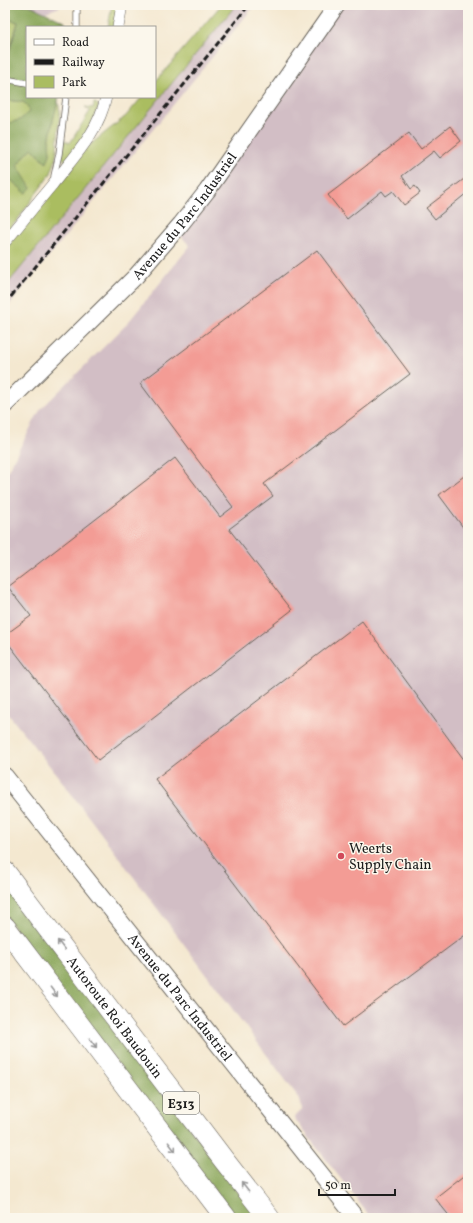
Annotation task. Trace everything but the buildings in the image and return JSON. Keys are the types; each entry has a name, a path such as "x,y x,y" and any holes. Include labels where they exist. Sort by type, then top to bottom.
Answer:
{"highway":[{"name":"Autoroute Roi Baudouin","path":"5,872 269,1218"},
{"name":"E313","path":"5,927 226,1218"}],"street":[{"path":"118,26 122,5"},
{"name":"Avenue du Parc Industriel","path":"5,405 136,276 181,224 207,191 337,5"},
{"path":"5,242 92,133 104,107 106,98"},
{"name":"Avenue du Parc Industriel","path":"5,776 356,1218"}],"lane":[{"path":"76,5 77,26"},
{"path":"5,79 26,83"},
{"path":"56,179 54,176 59,154 66,98"}],"shaded area":[{"path":"5,5 61,5 60,7 18,22 7,57 5,58"},
{"path":"236,5 255,5 5,310 5,287"},
{"path":"329,5 468,5 468,1218 371,1218 294,1118 303,1109 299,1098 64,784 5,710 5,476 40,410 126,325 190,246 171,225 213,173"}],"green space":[{"path":"5,5 29,5 65,22 65,26 26,26 26,98 59,98 53,120 49,143 50,154 47,163 32,148 17,165 31,188 26,193 5,175 5,124 20,120 30,111 27,105 23,102 5,100 5,58 8,57 18,22 5,19"},
{"path":"112,5 118,5 114,26 108,26"},
{"path":"221,5 236,5 5,287 5,248 87,147 126,116 141,98 156,98 156,81"},
{"path":"5,19 18,22 7,57 5,58"},
{"path":"5,100 23,102 27,105 30,111 20,120 5,124"},
{"path":"58,101 60,112 57,150 51,173 16,222 5,232 5,175 26,193 17,165 32,148 46,163 50,154 49,143"},
{"path":"94,102 99,106 89,130 66,161 61,157 64,140 70,143 90,111 85,107 93,108"},
{"path":"5,884 258,1218 235,1218 5,916"}],"railway":[{"path":"5,304 249,5"}],"place":[{"name":"Weerts Supply Chain","path":"341,856"}]}
